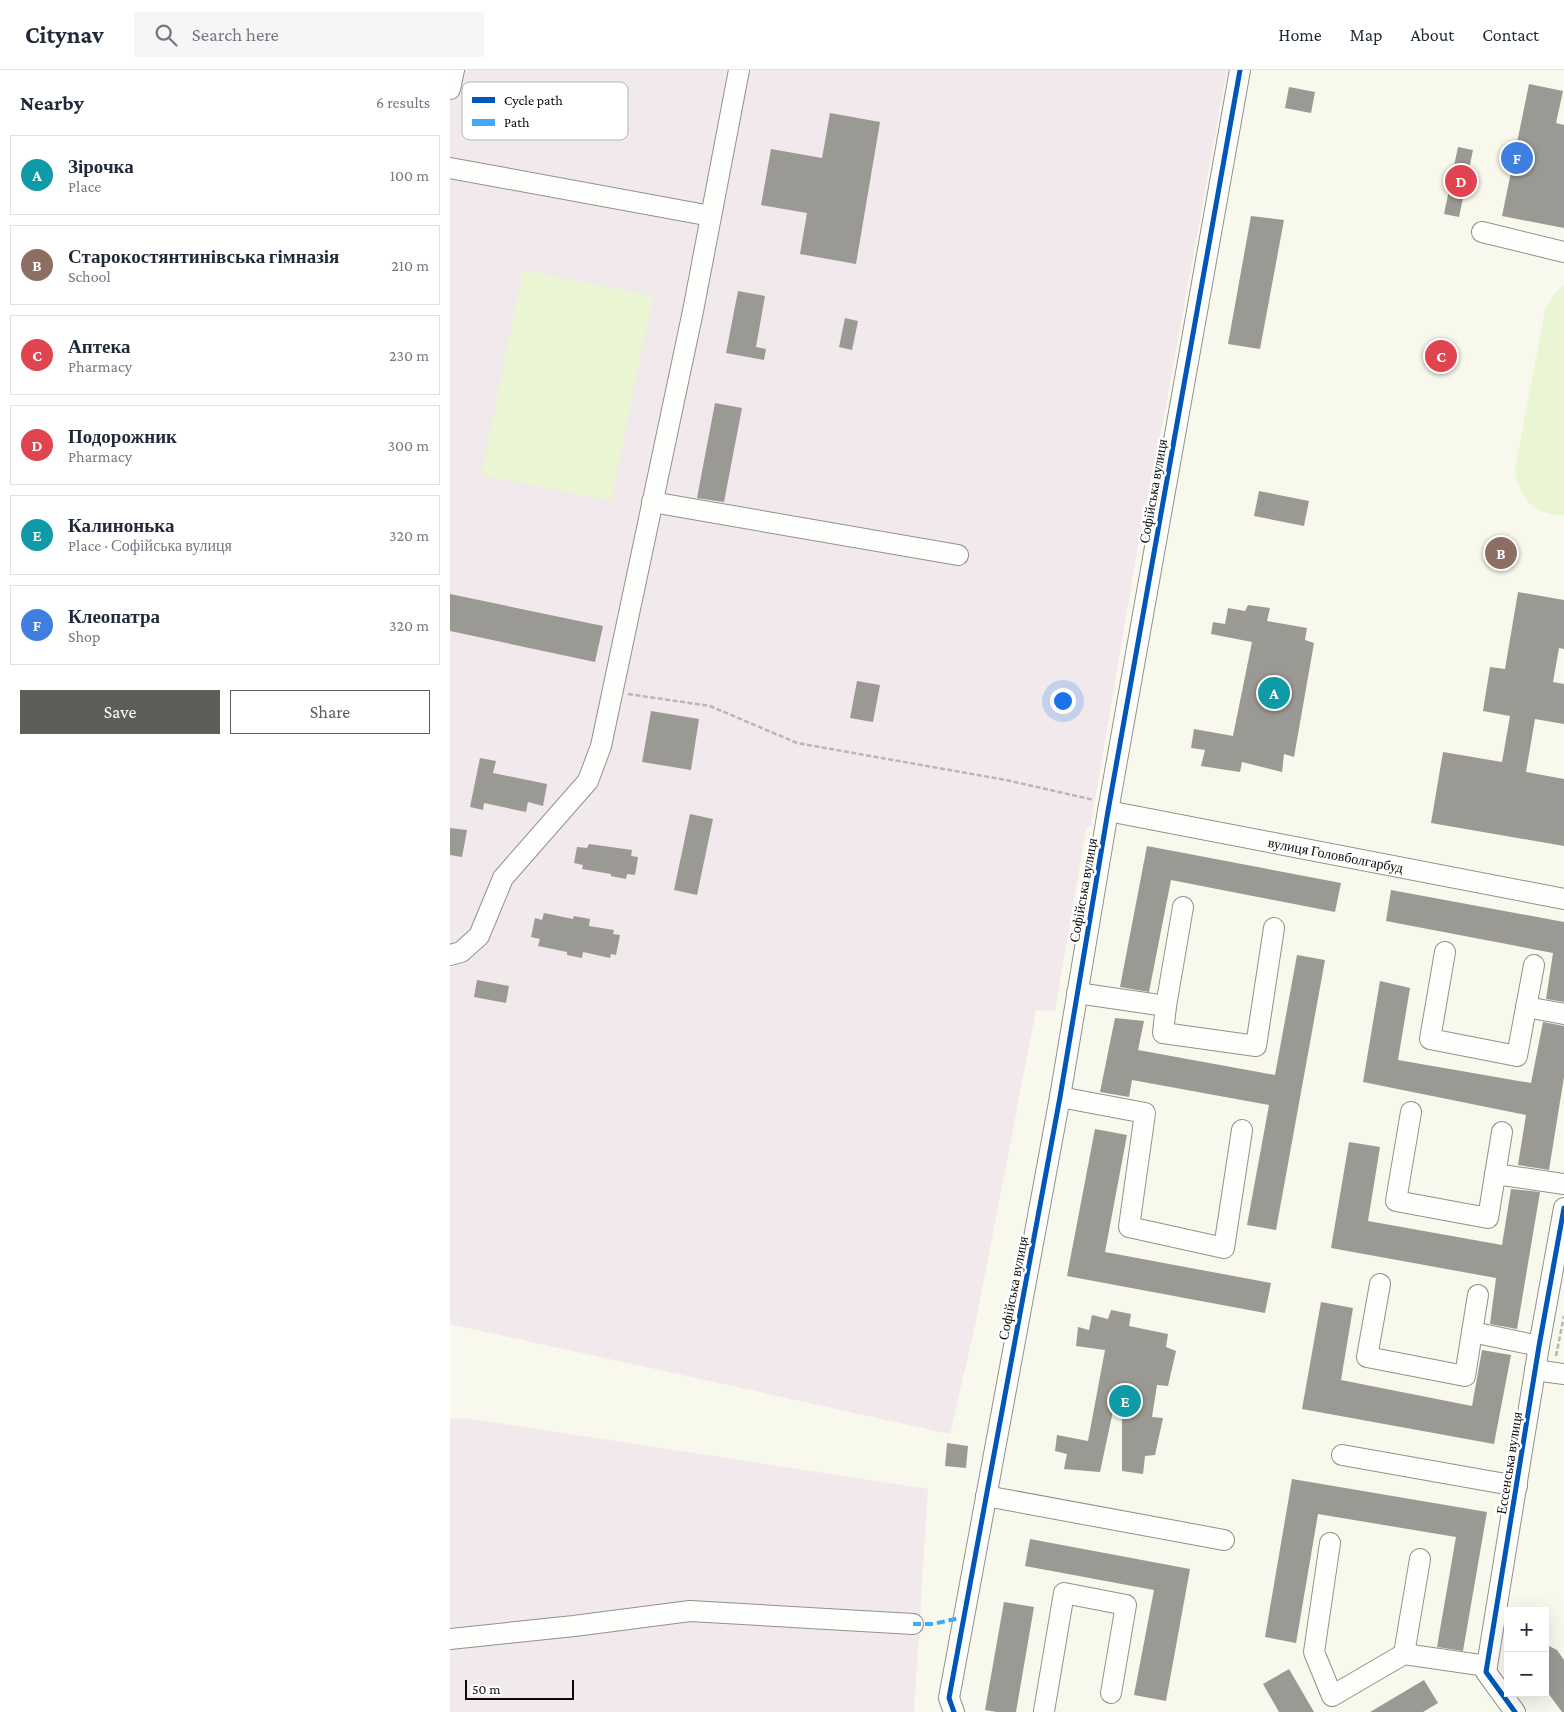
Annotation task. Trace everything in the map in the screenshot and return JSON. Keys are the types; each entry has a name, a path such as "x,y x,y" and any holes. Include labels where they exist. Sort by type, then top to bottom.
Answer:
{"street":[{"path":"450,89 454,70"},
{"path":"450,955 461,952 479,936 503,878 588,781 601,746 711,216 739,70"},
{"name":"Софійська вулиця","path":"954,1712 948,1698 1060,1096 1104,806 1240,70"},
{"path":"450,168 711,216"},
{"path":"1482,232 1564,252"},
{"path":"652,502 958,555"},
{"name":"вулиця Головболгарбуд","path":"1104,806 1564,900"},
{"path":"1183,907 1163,1033 1256,1046 1274,928"},
{"path":"1445,952 1430,1039 1517,1056 1534,965"},
{"path":"1076,993 1166,1006"},
{"path":"1526,1007 1564,1014"},
{"path":"1060,1096 1145,1114 1129,1228 1224,1248 1242,1130"},
{"path":"1411,1112 1396,1201 1488,1218 1502,1132"},
{"path":"1496,1174 1564,1184"},
{"name":"Ессенська вулиця","path":"1487,1666 1539,1346 1559,1264 1564,1208"},
{"path":"1380,1284 1367,1358 1464,1376 1478,1294"},
{"path":"1472,1332 1539,1346"},
{"path":"1536,1370 1564,1374"},
{"path":"1342,1455 1517,1486"},
{"path":"986,1496 1224,1540"},
{"path":"1330,1543 1314,1652 1332,1696 1404,1654 1487,1666 1486,1672 1515,1712"},
{"path":"1404,1654 1420,1559"},
{"path":"1044,1712 1064,1592 1126,1605 1112,1692"},
{"path":"450,1639 690,1611 913,1624"}],"path":[{"path":"612,692 710,706 798,743 1006,780 1104,806"}],"shaded area":[{"path":"450,70 1227,70 1167,400 1138,546 1091,824 1086,829 1055,1011 1036,1010 975,1326 950,1434 450,1324"},
{"path":"465,1418 928,1489 914,1712 450,1712 450,1419"}],"green space":[{"path":"523,270 653,296 611,501 481,475"},
{"path":"1564,285 1564,515 1561,516 1542,511 1529,502 1520,488 1515,469 1545,311 1553,297"}],"building":[{"path":"1529,84 1563,91 1556,123 1564,125 1564,228 1502,216"},
{"path":"1289,87 1315,92 1311,113 1285,108"},
{"path":"830,113 880,122 856,264 800,254 807,213 761,205 771,149 822,158"},
{"path":"1458,147 1473,150 1459,217 1444,214"},
{"path":"1251,216 1284,220 1260,349 1228,344"},
{"path":"738,291 765,296 756,347 766,349 764,360 726,353"},
{"path":"845,318 858,321 852,350 839,347"},
{"path":"715,403 742,408 724,502 697,498"},
{"path":"1259,491 1309,501 1304,526 1254,516"},
{"path":"1518,592 1564,600 1564,649 1559,648 1553,682 1564,684 1564,724 1535,719 1526,772 1564,779 1564,846 1431,823 1443,752 1502,762 1510,716 1483,711 1490,667 1505,669"},
{"path":"450,594 603,626 595,662 450,631"},
{"path":"1248,605 1270,608 1267,621 1307,628 1305,640 1314,643 1294,757 1284,754 1282,772 1242,762 1240,772 1201,766 1205,750 1191,748 1194,729 1233,736 1252,642 1211,634 1213,622 1225,624 1228,608 1245,611"},
{"path":"857,681 880,685 873,722 850,718"},
{"path":"651,711 699,719 691,770 642,762"},
{"path":"480,758 496,761 493,773 547,784 543,806 528,802 526,812 484,803 483,810 470,807"},
{"path":"690,814 713,819 697,895 674,890"},
{"path":"450,828 467,830 462,857 450,855"},
{"path":"589,844 632,850 631,856 638,857 635,875 627,874 626,879 611,876 611,874 582,869 583,865 574,863 577,847 587,848"},
{"path":"1147,846 1341,883 1335,912 1171,880 1149,992 1120,987"},
{"path":"1391,890 1564,922 1564,1002 1546,999 1553,953 1386,921"},
{"path":"544,913 573,919 574,916 590,919 589,926 614,930 613,934 620,935 616,955 611,954 610,958 583,952 582,958 567,955 567,952 538,946 540,939 531,937 535,918 542,920"},
{"path":"1297,955 1325,960 1276,1230 1247,1225 1269,1105 1132,1080 1129,1097 1100,1092 1115,1018 1144,1021 1138,1050 1275,1075"},
{"path":"477,980 509,986 506,1003 474,997"},
{"path":"1380,981 1410,988 1398,1060 1531,1083 1543,1022 1564,1026 1564,1077 1549,1170 1518,1165 1526,1115 1363,1082"},
{"path":"1095,1129 1127,1135 1105,1252 1271,1283 1265,1313 1067,1276"},
{"path":"1349,1142 1380,1147 1368,1221 1502,1245 1511,1189 1540,1192 1517,1329 1490,1324 1496,1278 1331,1248"},
{"path":"1321,1302 1353,1308 1341,1380 1472,1406 1482,1350 1511,1355 1494,1444 1302,1409"},
{"path":"1111,1310 1131,1314 1129,1326 1168,1334 1166,1347 1176,1351 1168,1386 1157,1385 1152,1417 1163,1418 1155,1455 1145,1456 1143,1474 1122,1471 1122,1398 1116,1397 1100,1472 1064,1469 1067,1454 1055,1451 1057,1435 1088,1441 1105,1350 1076,1346 1078,1327 1089,1330 1092,1315 1108,1319"},
{"path":"947,1443 968,1446 966,1468 945,1466"},
{"path":"1292,1479 1487,1512 1463,1651 1437,1647 1456,1537 1318,1514 1296,1643 1265,1637"},
{"path":"1030,1539 1190,1569 1166,1701 1134,1695 1154,1590 1025,1566"},
{"path":"1004,1602 1034,1607 1016,1712 985,1710"},
{"path":"1549,1646 1557,1650 1564,1660 1564,1712 1562,1712 1549,1694"},
{"path":"1289,1669 1314,1712 1279,1712 1263,1684"},
{"path":"1424,1680 1438,1703 1423,1712 1370,1712"}],"marked path":[{"path":"913,1624 933,1624 964,1617"}],"cycle path":[{"path":"954,1712 949,1698 1060,1097 1108,811 1240,70"},
{"path":"1515,1712 1486,1672 1539,1346 1564,1208"}],"place":[{"name":"Клеопатра","path":"1517,158"},
{"name":"Подорожник","path":"1461,181"},
{"name":"Аптека","path":"1441,356"},
{"name":"Старокостянтинівська гімназія","path":"1501,553"},
{"name":"Зірочка","path":"1274,693"},
{"name":"Калинонька","path":"1125,1401"}]}
